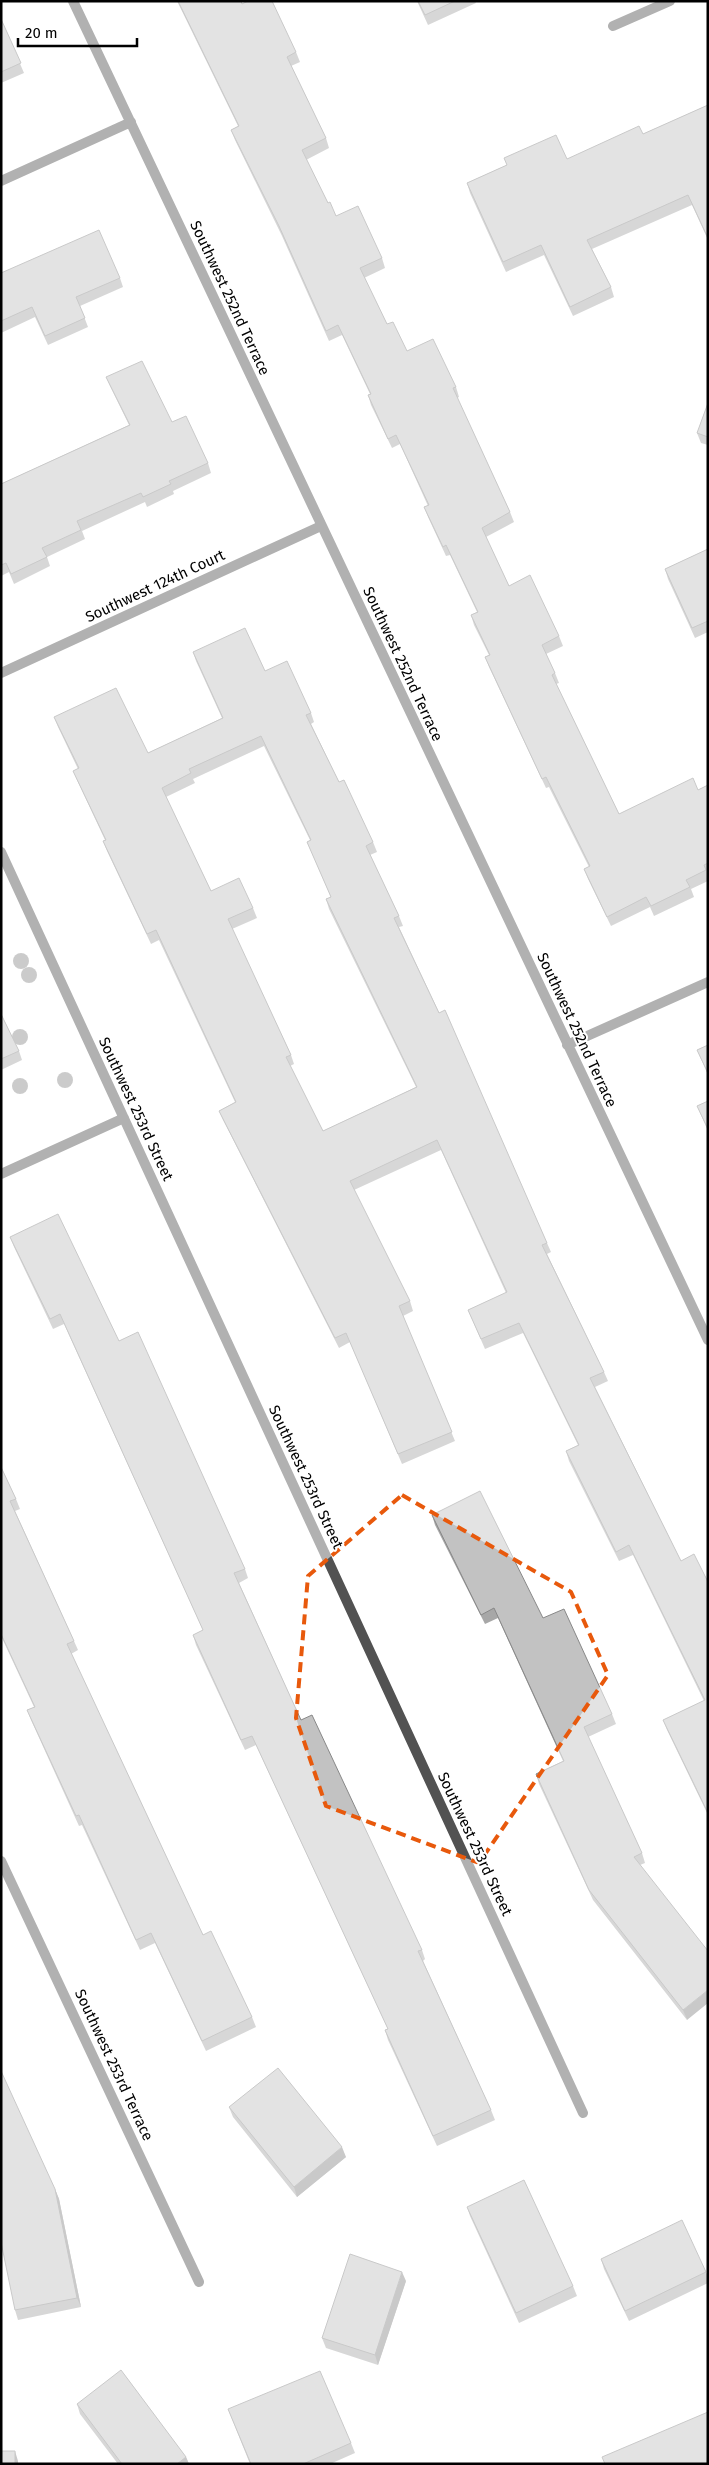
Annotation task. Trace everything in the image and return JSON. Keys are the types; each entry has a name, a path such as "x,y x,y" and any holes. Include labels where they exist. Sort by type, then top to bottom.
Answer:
{"street":[{"name":"Southwest 252nd Terrace","path":"74,1 567,1046 708,1340"},
{"path":"613,26 670,1"},
{"path":"1,181 131,122"},
{"name":"Southwest 124th Court","path":"1,673 321,526"},
{"name":"Southwest 253rd Street","path":"1,852 583,2113"},
{"path":"567,1046 708,982"},
{"path":"1,1174 124,1118"},
{"name":"Southwest 253rd Terrace","path":"1,1861 199,2282"}],"highlighted area":[{"path":"402,1495 571,1592 608,1675 479,1863 326,1806 296,1718 308,1576"}],"building":[{"path":"178,1 241,1 242,4 248,1 272,1 296,52 287,57 326,138 302,150 336,216 358,206 382,258 360,268 387,324 393,322 407,351 433,339 456,387 453,388 510,512 482,528 509,586 530,575 559,636 542,645 555,673 552,675 619,814 693,778 698,790 708,785 708,863 704,865 706,870 686,880 690,887 651,906 646,897 607,917 584,869 590,866 546,777 542,779 485,657 490,655 471,615 478,612 446,545 443,547 424,507 429,505 396,435 388,439 368,395 371,394 338,325 326,331 279,226 231,130 239,126"},
{"path":"418,1 455,1 425,15"},
{"path":"1,19 21,63 1,72"},
{"path":"708,105 708,238 688,195 587,240 611,287 570,307 541,245 503,262 467,183 507,165 504,158 556,135 567,159 639,126 643,134"},
{"path":"99,230 120,278 76,297 85,318 45,336 32,307 1,321 1,273"},
{"path":"142,361 172,422 186,416 208,463 169,481 171,484 143,497 141,493 77,521 81,530 42,548 47,557 11,574 6,563 1,565 1,484 130,425 106,377"},
{"path":"708,403 708,437 697,433"},
{"path":"708,549 708,621 692,628 665,569"},
{"path":"245,628 265,671 287,661 311,713 306,715 339,782 344,780 373,842 366,846 399,916 394,918 439,1013 445,1010 547,1243 542,1245 604,1372 590,1378 681,1561 694,1554 708,1582 708,1813 663,1720 705,1700 629,1545 616,1552 566,1451 579,1445 519,1323 481,1339 468,1310 507,1292 437,1140 350,1181 410,1301 399,1306 452,1432 398,1454 346,1333 335,1338 219,1111 236,1102 156,930 147,934 103,841 106,840 73,771 79,768 54,717 116,688 148,753 223,718 193,652","holes":["261,736 311,840 307,842 331,897 326,899 417,1087 323,1131 286,1057 291,1055 228,919 253,908 239,878 211,891 162,788 191,773 189,769"]},
{"path":"1,1014 19,1051 1,1059"},
{"path":"708,1045 708,1073 697,1050"},
{"path":"708,1101 708,1129 697,1106"},
{"path":"58,1214 119,1341 138,1332 245,1569 234,1573 301,1720 312,1715 422,1950 418,1951 491,2110 433,2136 385,2030 388,2029 252,1736 241,1740 193,1635 203,1630 60,1314 50,1319 10,1237"},
{"path":"1,1467 16,1499 10,1501 74,1641 67,1644 203,1935 211,1931 252,2017 202,2041 151,1933 136,1940 79,1815 76,1816 27,1710 35,1707 1,1634"},
{"path":"480,1491 543,1618 564,1609 612,1714 584,1727 642,1853 634,1857 708,1951 708,1990 683,2010 589,1890 536,1774 564,1761 494,1608 481,1615 432,1515"},
{"path":"278,2068 342,2147 294,2187 229,2107"},
{"path":"1,2071 55,2189 77,2298 15,2310 1,2242"},
{"path":"524,2180 573,2286 516,2313 467,2207"},
{"path":"682,2220 706,2272 625,2311 601,2259"},
{"path":"350,2254 402,2272 375,2355 322,2338"},
{"path":"121,2370 186,2457 177,2464 122,2464 77,2404"},
{"path":"320,2371 351,2443 303,2464 251,2464 228,2409"},
{"path":"708,2412 708,2464 605,2464 602,2457"},
{"path":"1,2451 15,2451 15,2464 1,2464"}]}
